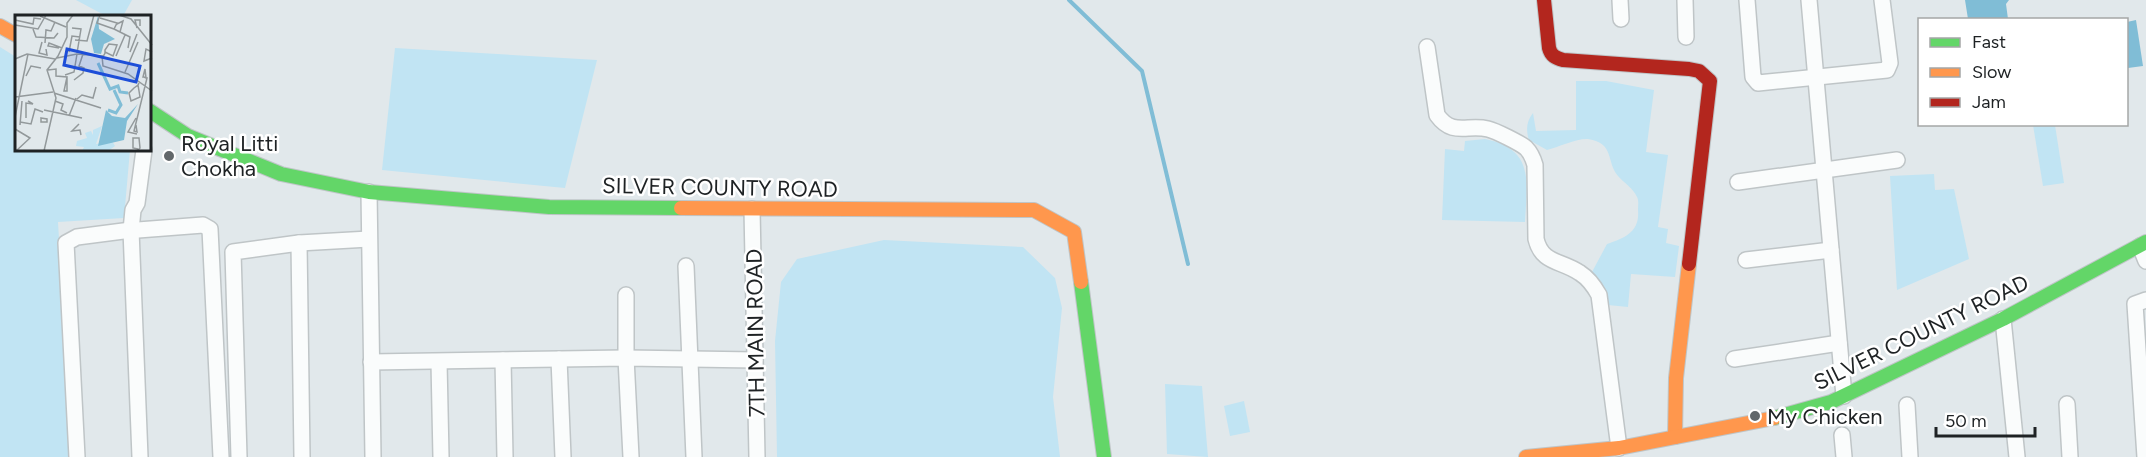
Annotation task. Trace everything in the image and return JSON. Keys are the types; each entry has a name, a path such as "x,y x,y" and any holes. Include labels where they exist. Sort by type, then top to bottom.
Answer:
{"street":[{"path":"1544,0 1549,52 1552,56 1563,60 1689,69 1699,71 1710,81 1676,378 1675,437"},
{"path":"1620,0 1621,18"},
{"path":"1685,0 1686,37"},
{"path":"1747,0 1754,80 1758,83 1882,71 1890,67 1882,0"},
{"path":"1809,0 1844,396"},
{"path":"0,26 15,34"},
{"path":"1427,47 1437,115 1442,121 1454,129 1489,129 1525,147 1532,155 1535,165 1538,247 1542,255 1580,273 1593,284 1599,295 1619,448"},
{"name":"SILVER COUNTY ROAD","path":"152,112 188,136 281,174 369,192 549,207 1034,210 1074,232 1104,457"},
{"path":"144,152 137,203 133,210 150,457"},
{"path":"1738,182 1897,160"},
{"path":"369,192 374,457"},
{"name":"7TH MAIN ROAD","path":"752,209 757,457"},
{"path":"77,457 66,243 77,237 203,225 210,230 221,457"},
{"path":"135,230 140,457"},
{"path":"239,457 233,252 299,243 369,239"},
{"path":"299,243 302,457"},
{"path":"2143,244 2146,261"},
{"name":"SILVER COUNTY ROAD","path":"1526,457 1619,448 1758,422 1831,402 2003,319 2143,244"},
{"path":"1746,260 1831,250"},
{"path":"686,267 694,457"},
{"path":"626,296 626,358 631,457"},
{"path":"2145,457 2135,304 2146,300"},
{"path":"2003,319 2017,457"},
{"path":"1734,359 1839,343"},
{"path":"371,362 626,358 755,360"},
{"path":"559,359 563,457"},
{"path":"503,360 505,457"},
{"path":"439,362 441,457"},
{"path":"2067,404 2070,457"},
{"path":"1906,405 1910,457"},
{"path":"1842,435 1844,457"}],"shaded area":[{"path":"76,0 132,0 124,15 104,15"},
{"path":"1965,0 2009,0 2006,4 2008,18 1968,18"},
{"path":"2136,20 2143,66 2128,68 2128,22"},
{"path":"0,47 15,56 15,152 130,152 124,218 58,222 72,457 0,457"},
{"path":"395,48 597,60 565,188 382,170"},
{"path":"1576,81 1606,81 1654,90 1646,152 1668,155 1658,227 1668,229 1666,243 1679,246 1675,277 1631,274 1628,307 1608,305 1603,287 1592,272 1607,244 1620,239 1634,229 1638,218 1638,198 1614,171 1609,154 1597,141 1579,140 1547,150 1529,140 1528,136 1528,123 1533,113 1536,131 1576,130"},
{"path":"2033,126 2055,126 2064,183 2043,186"},
{"path":"1485,139 1501,144 1513,151 1520,159 1526,181 1525,222 1442,220 1445,149 1464,151 1465,141"},
{"path":"1934,174 1935,190 1954,189 1969,259 1897,290 1890,176"},
{"path":"884,240 1023,247 1055,278 1062,308 1053,397 1060,457 777,457 775,341 781,282 797,259"},
{"path":"1165,384 1202,386 1208,457 1167,454"},
{"path":"1244,401 1250,432 1230,436 1224,406"}],"waterway":[{"path":"1069,0 1142,71 1188,264"}],"traffic: fast":[{"path":"152,112 188,136 281,174 369,192 549,207 681,208"},
{"path":"1774,418 1831,402 2003,319 2146,242"},
{"path":"1081,282 1104,457"}],"traffic: slow":[{"path":"0,26 15,34"},
{"path":"681,208 1034,210 1074,232 1081,282"},
{"path":"1675,437 1676,378 1689,264"},
{"path":"1526,457 1619,448 1774,418"}],"traffic: jam":[{"path":"1544,0 1549,48 1556,57 1563,60 1689,69 1699,71 1710,81 1689,264"}],"place":[{"name":"Royal Litti Chokha","path":"169,156"},
{"name":"My Chicken","path":"1755,416"}]}
